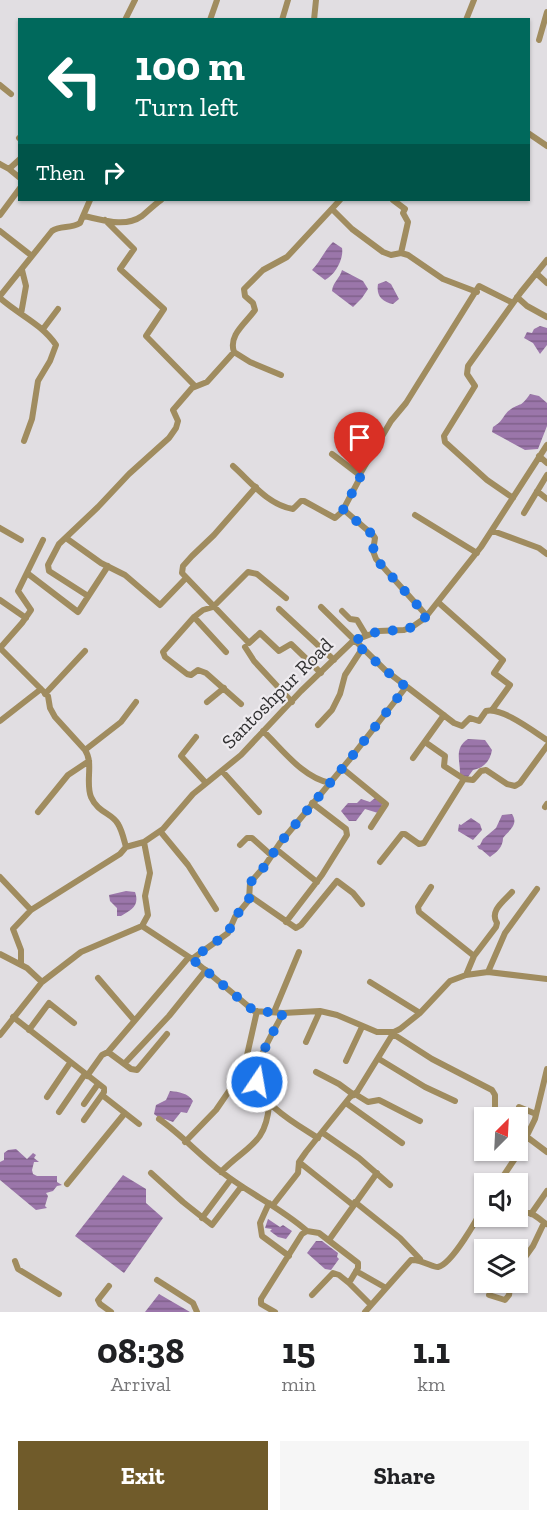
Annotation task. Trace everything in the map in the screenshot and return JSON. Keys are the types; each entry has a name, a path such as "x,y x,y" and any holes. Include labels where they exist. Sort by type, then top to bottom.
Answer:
{"street":[{"path":"126,18 135,0"},
{"path":"211,18 217,0"},
{"path":"283,18 288,0"},
{"path":"314,18 316,0"},
{"path":"467,18 474,0"},
{"path":"539,40 547,12"},
{"path":"0,85 11,94"},
{"path":"530,134 547,146"},
{"path":"9,169 18,161"},
{"path":"0,164 18,176"},
{"path":"0,215 18,191"},
{"path":"24,441 32,419 38,381 56,345 43,329 0,297 55,228 74,227 80,223 90,201"},
{"path":"84,216 120,223 131,222 160,201"},
{"path":"281,375 250,363 234,352 232,342 234,336 255,310 253,303 245,296 244,289 263,270 287,257 339,201"},
{"path":"394,201 405,209 404,213 408,222 401,253"},
{"path":"332,209 352,229 383,252 391,255 401,253 430,268 443,279 477,292"},
{"path":"105,220 134,249 120,269 164,309 146,336 195,386"},
{"path":"0,231 32,256"},
{"path":"513,498 487,480 443,439 475,386 467,374 468,366 547,260"},
{"path":"21,314 26,286 22,270"},
{"path":"536,273 547,283"},
{"path":"233,466 273,502 295,508 301,501 304,501 335,518 343,510 360,474 391,421 406,404 479,286 515,300 547,317"},
{"path":"43,329 58,309"},
{"path":"88,596 53,574 48,568 56,549 135,468 173,433 178,422 172,410 195,386 207,382 234,352"},
{"name":"Santoshpur Road","path":"126,847 144,842 160,831 193,794 241,755 353,641 379,631 404,630 427,616 493,531 547,445"},
{"path":"332,454 360,474"},
{"path":"539,456 547,463"},
{"path":"524,513 547,475"},
{"path":"256,487 183,566 182,573 249,643 260,633 279,651 291,644 321,673"},
{"path":"537,491 547,499"},
{"path":"343,510 373,535 375,538 373,551 376,559 427,616"},
{"path":"415,515 477,553"},
{"path":"0,528 21,540"},
{"path":"493,531 539,548 547,554"},
{"path":"66,538 125,575 160,605 186,578"},
{"path":"21,964 21,950 13,928 31,910 120,854 126,847 118,823 100,811 90,794 89,761 85,750 55,717 43,691 0,648 26,618 30,608 18,591 43,540"},
{"path":"27,573 78,612 108,566"},
{"path":"241,704 201,670 196,670 191,675 187,674 163,654 164,649 194,617 203,610 213,607 250,572 257,574 286,598"},
{"path":"0,600 26,618"},
{"path":"439,603 503,660 494,673 510,685 492,710"},
{"path":"321,607 353,641 406,687 462,726 469,718 479,721 486,711 492,710 518,722 547,740"},
{"path":"279,609 334,660"},
{"path":"342,611 350,619 357,620 366,635"},
{"path":"194,617 226,652"},
{"path":"245,647 254,661 292,702"},
{"path":"318,725 332,710 340,694 345,675 362,649"},
{"path":"0,721 43,691 85,651"},
{"path":"59,1112 102,1055 108,1052 190,958 228,933 235,917 250,896 250,883 406,687"},
{"path":"207,702 224,688"},
{"path":"85,750 121,722 136,702"},
{"path":"412,758 444,715"},
{"path":"263,731 300,768 323,782 330,783"},
{"path":"196,736 181,756 206,783"},
{"path":"424,742 445,756 444,766 464,779 473,780 481,771 486,770 515,786 520,783 547,746"},
{"path":"38,812 68,775 89,761"},
{"path":"342,768 386,804 371,827"},
{"path":"222,771 259,812"},
{"path":"380,862 402,834 419,844 424,843 464,779"},
{"path":"286,922 317,882 344,841 347,832 312,803"},
{"path":"160,831 188,865 216,909"},
{"path":"240,845 247,837 252,838 272,855"},
{"path":"0,1035 42,982 81,952 142,926 148,915 145,896 150,873 144,842"},
{"path":"276,849 317,882"},
{"path":"0,877 31,910"},
{"path":"250,896 298,928 337,881 363,904"},
{"path":"431,887 418,907 419,912 474,956"},
{"path":"488,972 507,931 537,889"},
{"path":"507,931 497,923 494,913 512,892"},
{"path":"465,975 474,956 489,938 497,923"},
{"path":"142,926 206,970 246,1006 257,1011 283,1013 320,1011 337,1015 377,1032 394,1033 432,1059 492,1090 495,1095 495,1107"},
{"path":"274,1012 298,952"},
{"path":"0,954 21,964 42,982"},
{"path":"124,1064 169,1016 206,970"},
{"path":"289,1256 262,1236 260,1223 271,1204 298,1173 299,1162 355,1095 394,1033 420,1013 450,981 465,975 488,972 547,980"},
{"path":"98,978 135,1020"},
{"path":"370,982 420,1013"},
{"path":"29,1030 49,1003 74,1023"},
{"path":"245,1064 257,1011"},
{"path":"306,1042 320,1011"},
{"path":"221,1172 234,1158 257,1142 268,1122 269,1105 256,1076 266,1047 283,1013"},
{"path":"13,1017 105,1090 84,1120"},
{"path":"346,1061 363,1027"},
{"path":"108,1052 131,1069 137,1070 167,1034"},
{"path":"379,1059 425,1087 455,1101"},
{"path":"47,1097 70,1063"},
{"path":"528,1132 545,1088 547,1069"},
{"path":"316,1072 368,1102 378,1100 420,1121"},
{"path":"186,1142 216,1110 238,1078"},
{"path":"84,1104 98,1084"},
{"path":"102,1095 139,1124"},
{"path":"346,1103 402,1143"},
{"path":"269,1105 349,1150 390,1185"},
{"path":"528,1111 536,1114"},
{"path":"67,1184 125,1113"},
{"path":"159,1119 221,1172 271,1204 307,1231 319,1233 358,1263 349,1283"},
{"path":"528,1138 547,1152"},
{"path":"299,1162 400,1238 420,1259 435,1267 440,1267 468,1236 474,1224"},
{"path":"150,1173 209,1224 214,1223 241,1186"},
{"path":"329,1240 376,1173"},
{"path":"202,1218 231,1179"},
{"path":"531,1214 547,1191"},
{"path":"528,1213 546,1223 528,1253"},
{"path":"275,1312 261,1304 261,1299 302,1234 307,1231"},
{"path":"365,1312 411,1260 420,1259"},
{"path":"15,1261 18,1269 59,1294"},
{"path":"356,1271 386,1287"},
{"path":"312,1295 333,1273 349,1283 371,1305"},
{"path":"157,1280 193,1303 197,1312"},
{"path":"109,1286 98,1300 111,1312"},
{"path":"489,1295 505,1300 509,1293"}],"shaded area":[{"path":"333,242 342,248 342,257 335,271 325,280 312,270"},
{"path":"342,270 363,281 368,289 353,307 332,291"},
{"path":"386,281 391,284 399,299 393,304 383,300 378,292 378,284"},
{"path":"540,326 547,328 547,345 540,354 533,343 524,338 527,332 532,333"},
{"path":"530,394 539,396 547,403 547,426 538,449 525,450 492,432 493,427 508,411 522,403"},
{"path":"468,739 485,740 492,750 486,763 473,770 468,777 460,776 459,751"},
{"path":"375,798 383,803 378,813 365,809 356,821 349,821 341,811 348,803 357,803 361,799 370,802"},
{"path":"512,814 514,821 512,827 503,838 499,849 490,857 477,846 496,828 502,815"},
{"path":"471,818 480,824 482,830 473,840 458,831 459,824"},
{"path":"126,891 135,892 134,907 121,916 117,916 117,908 110,901 109,895"},
{"path":"170,1091 180,1092 193,1101 187,1113 181,1112 173,1122 162,1120 154,1114 156,1105 166,1100"},
{"path":"16,1149 27,1159 33,1153 36,1155 34,1158 39,1162 34,1162 33,1174 57,1176 57,1182 62,1185 46,1193 48,1196 45,1206 47,1208 36,1210 0,1180 0,1162 4,1160 4,1153"},
{"path":"123,1175 146,1189 146,1203 163,1218 124,1273 75,1236"},
{"path":"268,1219 292,1231 286,1239 278,1237 270,1231 272,1229 265,1228"},
{"path":"316,1241 322,1241 338,1253 339,1259 331,1270 325,1269 307,1253"},
{"path":"159,1294 190,1312 145,1312"}],"route":[{"path":"257,1082 259,1064 283,1013 254,1011 192,959 228,933 235,917 249,900 250,883 406,687 353,641 379,631 404,630 427,616 376,559 373,551 375,542 373,535 343,510 360,474"}]}
